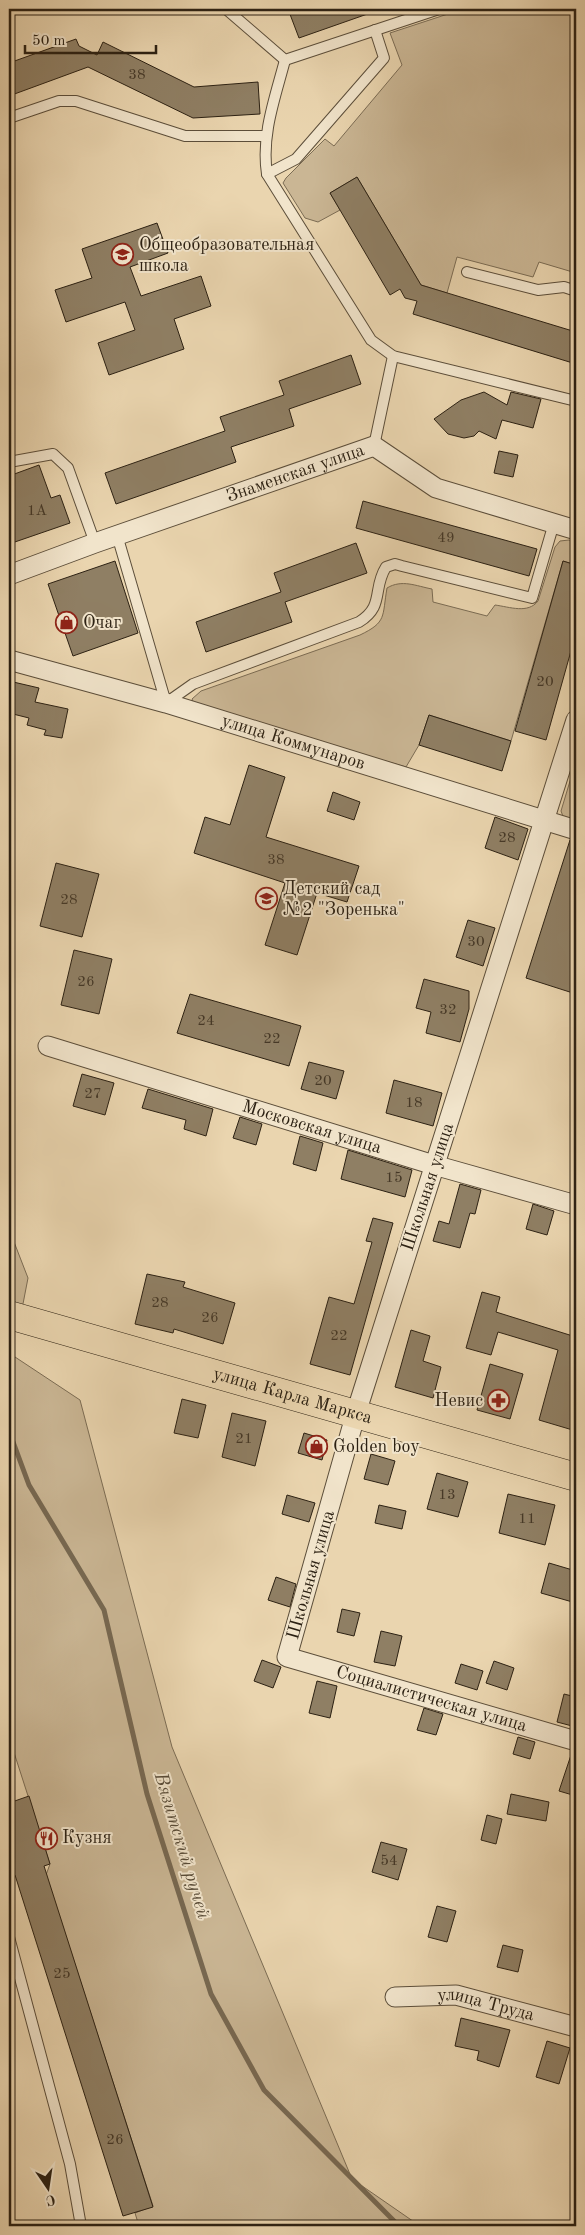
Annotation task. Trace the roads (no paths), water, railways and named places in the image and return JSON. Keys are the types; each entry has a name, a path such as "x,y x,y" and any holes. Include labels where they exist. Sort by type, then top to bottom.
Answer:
{"main road":[{"name":"улица Карла Маркса","path":"16,1317 576,1477"}],"street":[{"name":"Знаменская улица","path":"9,576 117,535 374,446 436,488 576,530"},
{"name":"улица Коммунаров","path":"9,660 166,703 576,830"},
{"name":"Школьная улица","path":"287,1657 356,1413 576,720"},
{"name":"Московская улица","path":"48,1046 434,1165 576,1205"},
{"name":"Социалистическая улица","path":"287,1657 576,1741"},
{"name":"улица Труда","path":"395,1997 456,1995 576,2027"}],"lane":[{"path":"226,9 285,60"},
{"path":"285,60 439,9"},
{"path":"267,174 296,159 384,58 375,30"},
{"path":"285,60 266,136 264,156 267,174 371,340 394,356 576,401"},
{"path":"9,118 59,101 76,101 185,136 266,136"},
{"path":"467,272 538,290 564,287 576,291"},
{"path":"374,446 394,356"},
{"path":"9,462 32,456 53,454 68,468 95,543"},
{"path":"117,535 166,703 193,684 360,622 370,615 375,607 381,575 386,567 395,564 532,598 554,523"},
{"path":"9,1937 70,2164 81,2226"}],"waterway":[{"name":"Вязитский ручей","path":"9,1431 29,1485 104,1610 147,1794 211,1994 264,2090 399,2226"}],"place":[{"name":"Общеобразовательная школа","path":"123,255"},
{"name":"Очаг","path":"67,623"},
{"name":"Детский сад №2 \"Зоренька\"","path":"267,899"},
{"name":"Невис","path":"499,1401"},
{"name":"Golden boy","path":"317,1447"},
{"name":"Кузня","path":"46,1838"}]}
